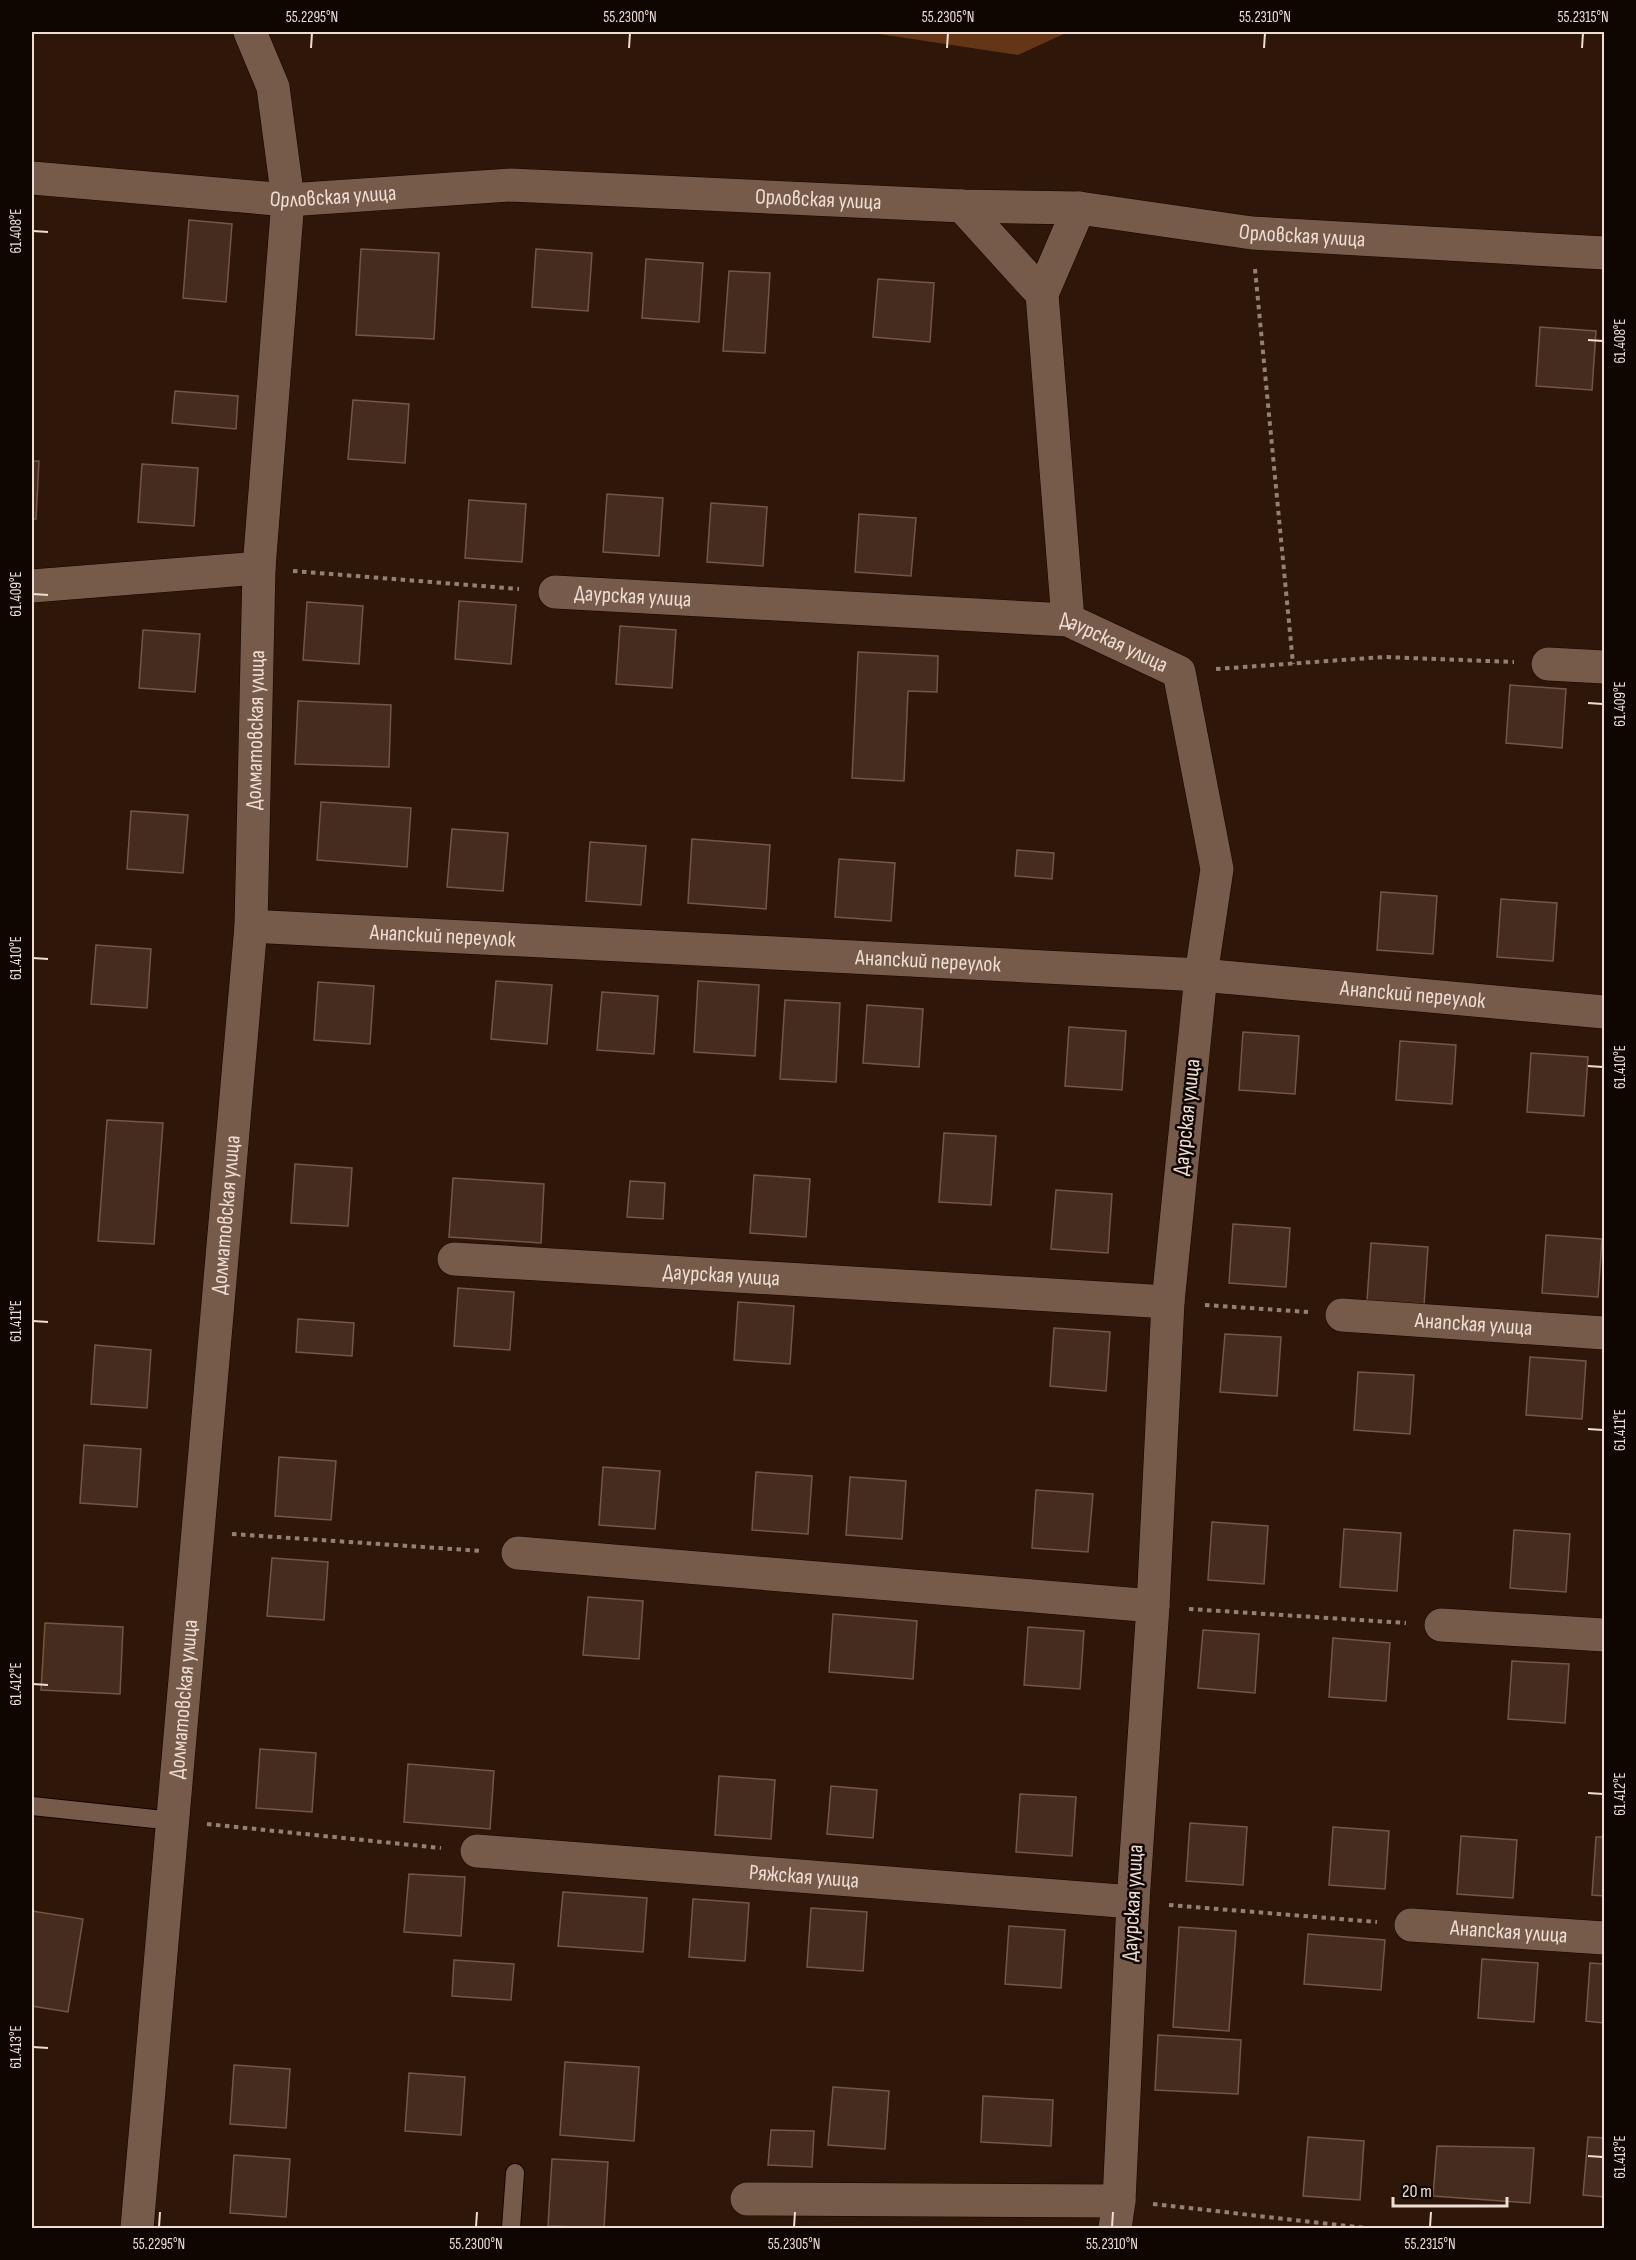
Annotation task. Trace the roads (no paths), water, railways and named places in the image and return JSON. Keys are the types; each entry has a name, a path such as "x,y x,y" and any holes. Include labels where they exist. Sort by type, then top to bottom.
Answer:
{"street":[{"name":"Долматовская улица","path":"137,2229 251,926 260,568 288,200 273,87 250,32"},
{"name":"Орловская улица","path":"32,178 288,200 511,185 962,206 1079,208 1252,233 1605,254"},
{"path":"962,206 1042,294"},
{"path":"1068,620 1042,294 1079,208"},
{"path":"32,586 260,568"},
{"name":"Даурская улица","path":"555,592 1068,620 1179,672 1217,869 1201,975 1168,1302 1153,1606 1133,1902 1117,2215"},
{"path":"1548,664 1605,667"},
{"name":"Анапский переулок","path":"251,926 1201,975 1605,1012"},
{"name":"Даурская улица","path":"454,1259 1168,1302"},
{"name":"Анапская улица","path":"1342,1314 1605,1333"},
{"path":"518,1553 1153,1606"},
{"path":"1440,1625 1605,1635"},
{"name":"Ряжская улица","path":"477,1851 1133,1902"},
{"name":"Анапская улица","path":"1411,1925 1605,1938"},
{"path":"747,2199 1117,2215"}],"lane":[{"path":"32,1806 173,1821"},
{"path":"511,2229 514,2173"}]}
